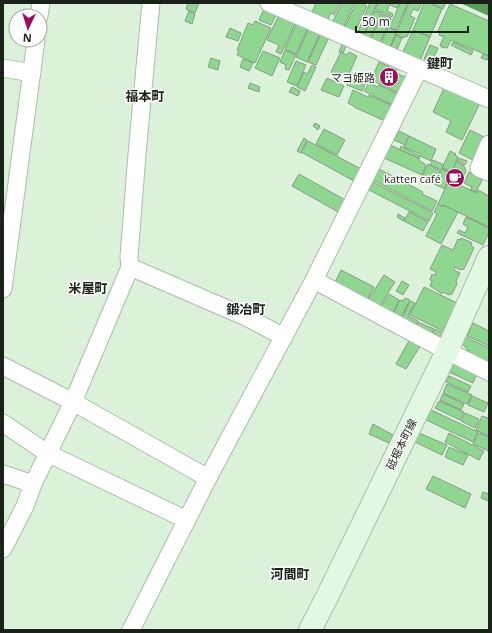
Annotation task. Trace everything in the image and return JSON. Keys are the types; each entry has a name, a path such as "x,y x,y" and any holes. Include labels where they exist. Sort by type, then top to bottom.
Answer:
{"main road":[{"name":"砥堀本町線","path":"310,630 447,351 489,257"}],"street":[{"path":"3,549 25,506 47,453 73,402 130,267 129,257 137,154 152,3"},
{"path":"269,3 489,100"},
{"path":"3,289 35,48"},
{"path":"3,68 32,73"},
{"path":"130,630 208,478 314,280 419,69"},
{"path":"489,144 479,168 489,172"},
{"path":"130,267 246,317 284,337"},
{"path":"314,280 489,372"},
{"path":"3,366 73,402 208,478"},
{"path":"3,423 47,453 187,520"},
{"path":"3,474 33,484"},
{"path":"3,526 25,506"}],"shaded area":[{"path":"460,3 489,3 489,16"}],"building":[{"path":"188,3 199,3 195,13 186,9"},
{"path":"316,3 340,3 334,15 331,13 328,19 312,12"},
{"path":"342,3 354,3 343,28 332,23"},
{"path":"356,3 361,3 367,6 354,34 344,29"},
{"path":"370,3 377,3 363,36 357,34"},
{"path":"378,3 390,3 387,11 393,14 392,17 375,9"},
{"path":"390,3 399,3 397,8 390,5"},
{"path":"400,3 408,3 396,30 390,27"},
{"path":"409,3 422,3 418,11 413,9 410,16 415,18 407,37 405,36 404,38 396,34"},
{"path":"424,3 429,3 442,9 430,37 413,30"},
{"path":"432,3 442,3 445,4 443,9"},
{"path":"450,4 489,21 489,56 451,40 447,48 441,47 440,45 444,37 439,35 440,32 438,31"},
{"path":"264,9 276,15 271,25 259,20"},
{"path":"189,11 195,14 192,24 185,21"},
{"path":"375,11 381,13 369,41 363,38"},
{"path":"382,14 391,18 379,45 370,41"},
{"path":"279,15 296,22 281,54 276,52 279,45 267,40"},
{"path":"255,21 271,28 255,63 237,55 239,51 237,50 248,23 253,25"},
{"path":"297,23 308,28 296,54 285,49"},
{"path":"388,27 397,31 390,47 381,43"},
{"path":"230,28 241,33 238,41 226,37"},
{"path":"309,28 320,33 307,62 296,57"},
{"path":"413,30 430,37 419,63 401,56"},
{"path":"321,33 329,37 316,65 308,62"},
{"path":"396,35 402,38 396,52 390,49"},
{"path":"343,42 347,44 343,53 339,52"},
{"path":"453,42 473,51 471,55 451,45"},
{"path":"430,45 438,48 432,62 424,59"},
{"path":"285,50 296,55 289,70 285,69 286,65 280,62"},
{"path":"263,51 280,58 272,76 255,68"},
{"path":"341,52 347,55 349,52 357,56 348,76 340,72 338,76 331,72"},
{"path":"483,54 489,56 487,60 481,58"},
{"path":"211,58 220,61 218,70 208,67"},
{"path":"243,59 253,63 249,71 240,67"},
{"path":"296,61 306,65 297,86 287,82"},
{"name":"マヨ姫路","path":"379,62 397,70 396,73 405,77 399,93 375,82 376,80 372,78"},
{"path":"312,65 316,67 305,91 297,87 304,72 307,74"},
{"path":"352,73 367,80 362,91 347,85"},
{"path":"327,78 344,86 339,97 321,90"},
{"path":"250,83 260,87 259,92 248,88"},
{"path":"369,83 378,87 379,85 400,95 395,106 364,91"},
{"path":"445,86 480,103 462,140 446,132 451,121 433,112"},
{"path":"292,87 300,91 298,96 289,92"},
{"path":"353,90 368,97 369,95 395,107 387,122 348,103"},
{"path":"315,123 320,126 318,130 313,126"},
{"path":"324,129 345,140 337,155 316,144"},
{"path":"470,130 484,137 473,160 459,153"},
{"path":"399,131 409,136 405,145 394,140"},
{"path":"409,136 436,149 431,161 420,156 421,154 404,147"},
{"path":"304,138 307,140 301,153 297,151"},
{"path":"308,141 361,169 354,181 301,152"},
{"path":"390,145 419,158 419,160 426,165 422,175 384,158"},
{"path":"401,146 420,156 419,158 400,150"},
{"path":"450,151 458,157 452,172 442,168"},
{"path":"459,158 467,161 465,165 457,161"},
{"path":"433,160 444,165 442,168 452,172 451,174 430,165"},
{"path":"456,162 464,166 466,171 460,185 457,184 455,188 447,184"},
{"path":"428,164 440,171 433,183 422,177"},
{"path":"379,169 437,201 432,211 373,180"},
{"path":"442,169 451,174 445,189 434,184"},
{"path":"469,172 483,178 476,192 471,190 472,187 464,183"},
{"path":"299,174 347,201 340,213 292,186"},
{"path":"373,182 433,213 429,221 369,190"},
{"path":"447,184 455,188 457,184 477,193 478,190 489,196 489,227 438,204"},
{"path":"438,204 458,212 441,244 426,236 437,214 434,212"},
{"path":"409,212 428,222 423,231 404,221"},
{"path":"398,214 405,218 403,221 397,217"},
{"path":"466,217 489,228 489,232 483,245 457,233 459,230 465,233 468,227 463,224"},
{"path":"461,238 472,243 471,245 474,248 464,269 460,270 455,267 454,270 460,273 452,294 449,295 443,292 442,294 430,286 432,274 435,276 436,272 430,269 442,245 453,250 458,239 460,240"},
{"path":"341,270 374,287 367,300 335,282"},
{"path":"384,275 395,282 379,307 368,300"},
{"path":"402,281 409,285 403,295 396,291"},
{"path":"424,287 457,303 443,331 410,315"},
{"path":"389,294 399,300 392,315 380,308"},
{"path":"405,298 410,300 400,319 392,315 400,300 403,301"},
{"path":"410,301 415,303 408,316 418,321 415,327 401,320"},
{"path":"418,322 434,329 431,335 416,328"},
{"path":"473,323 489,331 489,346 467,336"},
{"path":"435,329 443,333 440,339 432,335"},
{"path":"465,337 489,348 489,360 487,364 472,356 462,343"},
{"path":"410,339 421,345 406,369 396,364"},
{"path":"453,362 477,373 473,383 449,372"},
{"path":"449,376 471,386 468,392 446,382"},
{"path":"447,384 472,395 467,404 443,393"},
{"path":"443,394 464,404 461,410 440,400"},
{"path":"472,396 488,403 484,412 468,405"},
{"path":"439,401 464,412 460,420 435,408"},
{"path":"431,410 478,432 473,442 426,420"},
{"path":"465,413 479,419 475,428 461,421"},
{"path":"489,415 489,436 476,430 482,416 488,418"},
{"path":"373,424 393,435 389,443 369,434"},
{"path":"419,433 447,445 442,455 415,442"},
{"path":"449,433 484,451 479,460 445,442"},
{"path":"479,433 489,437 489,451 473,444"},
{"path":"449,447 468,455 463,465 445,457"},
{"path":"433,476 471,494 465,508 426,489"},
{"path":"483,492 489,494 489,501 481,498"}],"place":[{"name":"マヨ姫路","path":"389,77"},
{"name":"katten café","path":"455,178"}],"district":[{"name":"鍵町","path":"440,63"},
{"name":"福本町","path":"145,96"},
{"name":"米屋町","path":"88,288"},
{"name":"鍛冶町","path":"246,309"},
{"name":"河間町","path":"290,574"}]}
